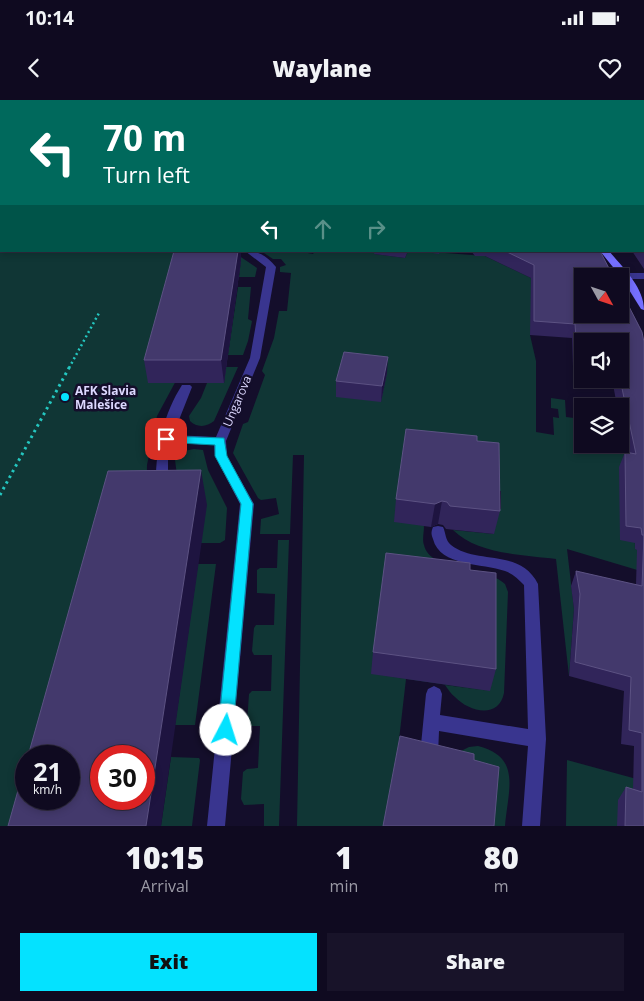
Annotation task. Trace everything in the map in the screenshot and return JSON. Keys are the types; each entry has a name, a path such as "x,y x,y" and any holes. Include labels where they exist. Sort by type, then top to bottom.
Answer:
{"main road":[{"path":"605,252 618,268"},
{"path":"629,283 644,307"}],"street":[{"name":"Ungarova","path":"216,826 247,504 221,456 220,441 255,358 271,267 251,252"},
{"path":"629,276 644,276"},
{"path":"164,497 160,467 171,418 186,387"},
{"path":"166,439 220,441"},
{"path":"438,531 438,540 443,547 461,556 509,567 526,577 531,584 537,739 531,826"},
{"path":"429,755 434,694"},
{"path":"431,722 537,739"}],"path":[{"path":"0,495 99,313"}],"green space":[{"path":"0,252 233,252 257,268 255,277 239,277 241,260 157,416 147,465 146,505 57,745 15,745 15,810 30,810 35,826 0,826"},
{"path":"262,252 302,252 313,254 314,252 376,252 375,254 405,258 408,252 485,256 531,278 542,266 530,335 536,361 536,432 554,435 553,417 559,418 558,409 551,408 551,398 565,400 566,417 574,418 574,453 629,453 629,420 632,421 635,549 644,551 644,572 567,549 574,609 569,676 556,559 487,549 463,538 453,530 494,534 494,508 501,509 501,491 494,490 424,526 424,545 428,554 436,560 485,574 505,584 508,592 504,693 496,707 490,710 475,709 461,702 445,685 490,691 372,674 406,679 397,757 384,826 297,826 304,455 293,455 290,534 260,534 261,519 279,514 276,498 261,500 258,498 233,453 243,424 248,422 265,375 262,371 274,338 279,311 287,311 291,273 280,272 280,267 286,265 281,259 273,259"},
{"path":"238,287 251,287 248,319 252,321 243,355 228,355"},
{"path":"226,367 238,367 214,421 208,425 196,425 190,421 189,416 201,398 207,383 224,383"},
{"path":"203,450 208,470 227,508 225,540 220,543 201,543 179,491 175,460 184,451"},
{"path":"278,540 289,540 279,826 264,826 264,804 244,805 241,799 243,772 247,769 258,768 260,726 250,726 247,723 249,694 252,691 271,691 272,655 254,655 252,651 254,628 256,625 274,625 275,594 257,593 257,570 260,568 277,568"},
{"path":"198,564 216,564 195,725 175,725"},
{"path":"478,746 492,751 501,758 507,767 509,788 505,826 489,826 461,751 469,747"},
{"path":"171,757 199,758 200,760 192,826 161,826"},
{"path":"567,760 644,781 617,826 566,826"}],"building":[{"path":"174,252 238,252 221,360 144,360"},
{"path":"507,252 601,252 609,268 574,268 574,323 629,323 629,307 642,332 644,342 644,535 642,535 641,528 626,526 625,453 636,454 629,421 629,398 624,398 622,388 629,388 629,333 576,333 575,324 534,321 534,265"},
{"path":"344,352 388,357 382,386 336,381"},
{"path":"406,429 477,436 477,441 499,443 500,511 450,506 447,502 442,501 435,504 396,499"},
{"path":"201,470 155,768 155,745 90,745 90,810 148,810 146,826 8,826 15,801 15,810 80,810 80,745 31,745 108,471"},
{"path":"644,535 644,826 625,826 626,787 642,792 642,733 629,730 631,677 575,662 580,594 576,571 642,586"},
{"path":"386,553 470,563 470,570 496,573 496,669 373,652"},
{"path":"400,736 474,754 474,760 499,767 494,826 383,826"}],"place":[{"name":"AFK Slavia Malešice","path":"65,397"}],"route":[{"path":"166,439 220,441 221,456 247,504 226,730"}]}
